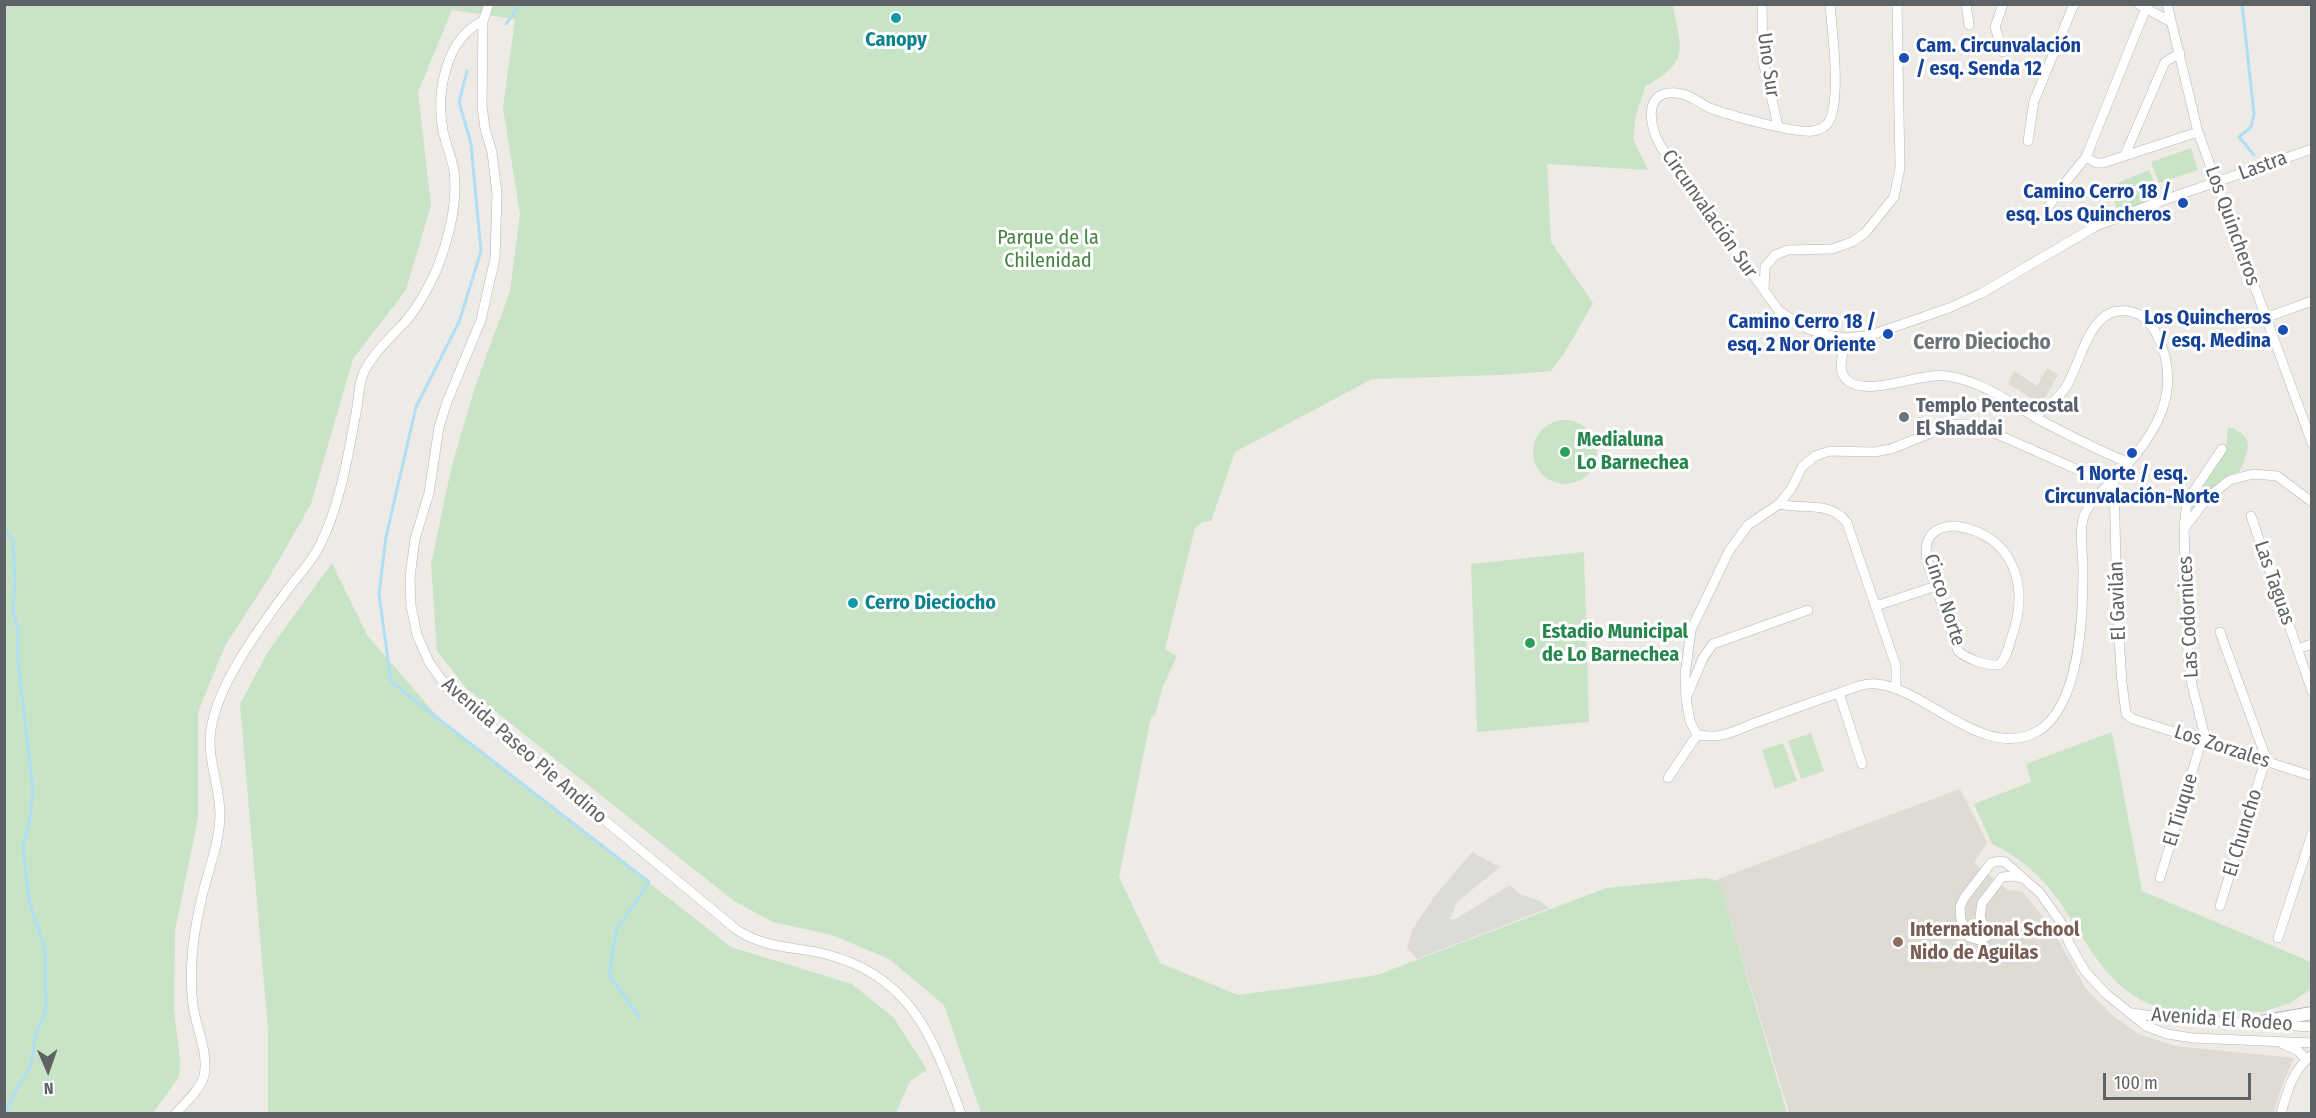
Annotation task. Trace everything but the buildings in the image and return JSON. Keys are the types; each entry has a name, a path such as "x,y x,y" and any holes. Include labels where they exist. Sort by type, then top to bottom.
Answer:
{"street":[{"name":"Avenida Paseo Pie Andino","path":"489,4 483,21 482,105 495,173 497,237 487,299 439,427 429,493 415,539 409,592 413,621 422,649 435,673 450,692 737,930 769,945 821,953 849,962 887,984 909,1004 926,1028 961,1113"},
{"name":"Uno Sur","path":"1762,4 1763,61 1778,126"},
{"name":"Circunvalación Sur","path":"1764,292 1661,147 1652,128 1651,113 1653,105 1661,96 1679,93 1719,111 1799,131 1814,131 1827,124 1832,114 1835,76 1830,4"},
{"name":"Circunvalación Sur","path":"1764,292 1765,267 1775,255 1788,250 1832,249 1852,242 1865,233 1894,197 1900,168 1897,4"},
{"path":"1966,4 1969,25"},
{"path":"2003,4 1995,27 2003,52"},
{"path":"2028,141 2034,101 2074,4"},
{"name":"Los Quincheros","path":"2167,4 2198,132 2312,442"},
{"path":"2047,209 2086,157 2142,6 2171,22"},
{"path":"175,1113 194,1092 204,1073 203,1053 193,1007 191,961 205,884 217,846 220,819 220,797 213,765 210,731 218,700 272,611 319,548 341,481 357,411 362,375 378,349 417,306 441,258 450,224 454,189 454,171 441,117 444,79 458,43 470,27 483,21"},
{"path":"2125,155 2164,62 2180,53"},
{"path":"2086,157 2096,163 2103,163 2198,132"},
{"name":"Lastra","path":"1846,338 1871,335 1959,304 2096,226 2312,149"},
{"path":"1764,292 1779,311 1800,325 1826,335 1846,338 1840,368 1843,376 1856,385 1872,385 1926,376 1947,376 1973,383 2001,394 2035,417 2083,444 2129,464"},
{"path":"2265,318 2312,301"},
{"path":"1697,735 1721,735 1839,693 1872,684 1896,689 1966,726 1993,737 2008,738 2030,734 2049,721 2062,702 2078,652 2083,578 2083,519 2094,500 2129,464 2151,436 2164,405 2167,380 2163,353 2152,326 2136,313 2115,312 2104,316 2095,326 2064,390 2035,417"},
{"path":"1697,735 1690,722 1686,699 1685,675 1691,630 1729,551 1748,525 1779,504 1791,489 1802,467 1815,456 1830,451 1874,452 1891,449 1953,423 1974,424 2076,469 2114,479"},
{"name":"Las Codornices","path":"2202,741 2203,729 2192,686 2188,656 2184,528 2187,501 2222,448"},
{"name":"Las Codornices","path":"2184,528 2207,498 2230,480 2253,474 2277,476 2312,502"},
{"name":"El Gavilán","path":"2114,479 2117,607 2124,710 2133,718"},
{"path":"1779,504 1828,509 1843,518 1850,528 1896,666 1896,689"},
{"name":"Las Taguas","path":"2250,516 2312,691"},
{"name":"Cinco Norte","path":"1956,526 1969,529 1983,535 2002,549 2015,569 2019,593 2017,622 2001,664 1993,665 1960,653 1936,586 1926,549 1929,537 1938,529 1956,526"},
{"path":"1876,606 1936,586"},
{"path":"1686,699 1703,658 1713,644 1808,610"},
{"name":"Las Codornices","path":"2220,632 2265,750 2266,761"},
{"name":"Las Taguas","path":"2297,649 2312,644"},
{"path":"1839,693 1862,764"},
{"name":"Los Zorzales","path":"2133,718 2312,776"},
{"path":"1668,778 1697,735"},
{"name":"El Tiuque","path":"2160,878 2202,741"},
{"name":"El Chuncho","path":"2220,906 2266,761"},
{"path":"2278,938 2312,834"},
{"name":"Avenida El Rodeo","path":"2023,878 2002,877 1982,903 1980,917 1988,936 1979,940 1969,937 1961,920 1960,908 1964,898 1991,863 2005,862 2040,893 2054,911 2077,958 2090,977 2105,993 2146,1026 2167,1034 2193,1038 2312,1043"},
{"name":"Avenida El Rodeo","path":"2132,1013 2172,1019 2312,1027"},
{"path":"2255,1023 2312,1013"},
{"path":"2167,1034 2167,1027 2172,1019"},
{"path":"2266,1041 2289,1046 2309,1057 2288,1087 2281,1113"}],"shaded area":[{"path":"2047,368 2058,375 2042,404 2008,384 2014,371 2037,386"},
{"name":"International School Nido de Aguilas","path":"1960,789 1987,842 1974,863 2009,891 2023,892 2051,927 2086,989 2113,1016 2139,1034 2175,1046 2294,1058 2280,1091 2274,1113 1789,1113 1718,879"},
{"path":"1472,852 1500,867 1457,902 1450,919 1456,919 1510,885 1520,894 1540,901 1549,908 1417,959 1407,948 1412,930 1434,897"}],"green space":[{"name":"Parque de la Chilenidad","path":"5,5 1673,5 1680,44 1679,54 1670,69 1645,87 1636,115 1633,139 1648,170 1547,164 1551,242 1593,303 1565,352 1551,371 1372,379 1235,452 1211,521 1203,522 1195,528 1165,649 1177,656 1163,686 1155,715 1151,717 1119,877 1160,963 1238,995 1377,975 1606,888 1705,878 1719,881 1787,1113 981,1113 944,1005 889,959 832,935 773,922 734,901 467,689 437,651 431,564 452,465 475,387 510,291 520,214 503,108 515,19 452,10 418,92 431,205 406,290 353,359 311,504 267,581 225,646 198,712 198,818 175,931 174,1009 180,1059 179,1077 153,1113 5,1114"},
{"path":"2191,148 2198,170 2159,183 2151,162"},
{"path":"2149,170 2160,196 2119,213 2108,187"},
{"name":"Medialuna Lo Barnechea","path":"1565,420 1583,426 1591,434 1597,452 1591,470 1583,478 1565,484 1547,478 1539,470 1533,452 1539,434 1547,426"},
{"path":"2228,427 2237,430 2246,439 2248,445 2243,465 2239,472 2229,475 2192,509 2192,501 2226,449"},
{"name":"Estadio Municipal de Lo Barnechea","path":"1584,552 1589,722 1477,732 1471,564"},
{"path":"332,563 367,635 438,717 731,947 852,984 894,1018 927,1070 910,1081 896,1113 268,1113 268,1030 240,704 269,650"},
{"path":"2112,732 2142,891 2311,962 2310,990 2290,1003 2262,1012 2166,1009 2145,1002 2127,991 2098,961 2063,906 2044,882 2016,858 1992,844 1974,804 2031,782 2026,764"},
{"path":"1811,733 1824,771 1801,779 1788,741"},
{"path":"1783,743 1797,781 1775,789 1762,750"}],"waterway":[{"path":"506,24 520,4"},
{"path":"2242,4 2254,114 2251,127 2239,137 2254,155"},
{"path":"467,71 459,102 471,144 481,251 459,322 416,407 386,537 379,594 391,682 649,882 616,931 609,975 640,1018"},
{"path":"4,526 13,542 15,580 13,611 18,630 18,662 33,789 30,818 23,848 29,901 45,949 46,1011 36,1033 31,1065 6,1109 8,1114"}],"place":[{"name":"Canopy","path":"896,18"},
{"name":"Cam. Circunvalación / esq. Senda 12","path":"1904,58"},
{"name":"Camino Cerro 18 / esq. Los Quincheros","path":"2183,203"},
{"name":"Los Quincheros / esq. Medina","path":"2283,330"},
{"name":"Camino Cerro 18 / esq. 2 Nor Oriente","path":"1888,334"},
{"name":"Templo Pentecostal El Shaddai","path":"1904,417"},
{"name":"Medialuna Lo Barnechea","path":"1565,452"},
{"name":"1 Norte / esq. Circunvalación-Norte","path":"2132,453"},
{"name":"Cerro Dieciocho","path":"853,603"},
{"name":"Estadio Municipal de Lo Barnechea","path":"1530,643"},
{"name":"International School Nido de Aguilas","path":"1898,942"}],"district":[{"name":"Cerro Dieciocho","path":"1982,343"}]}
